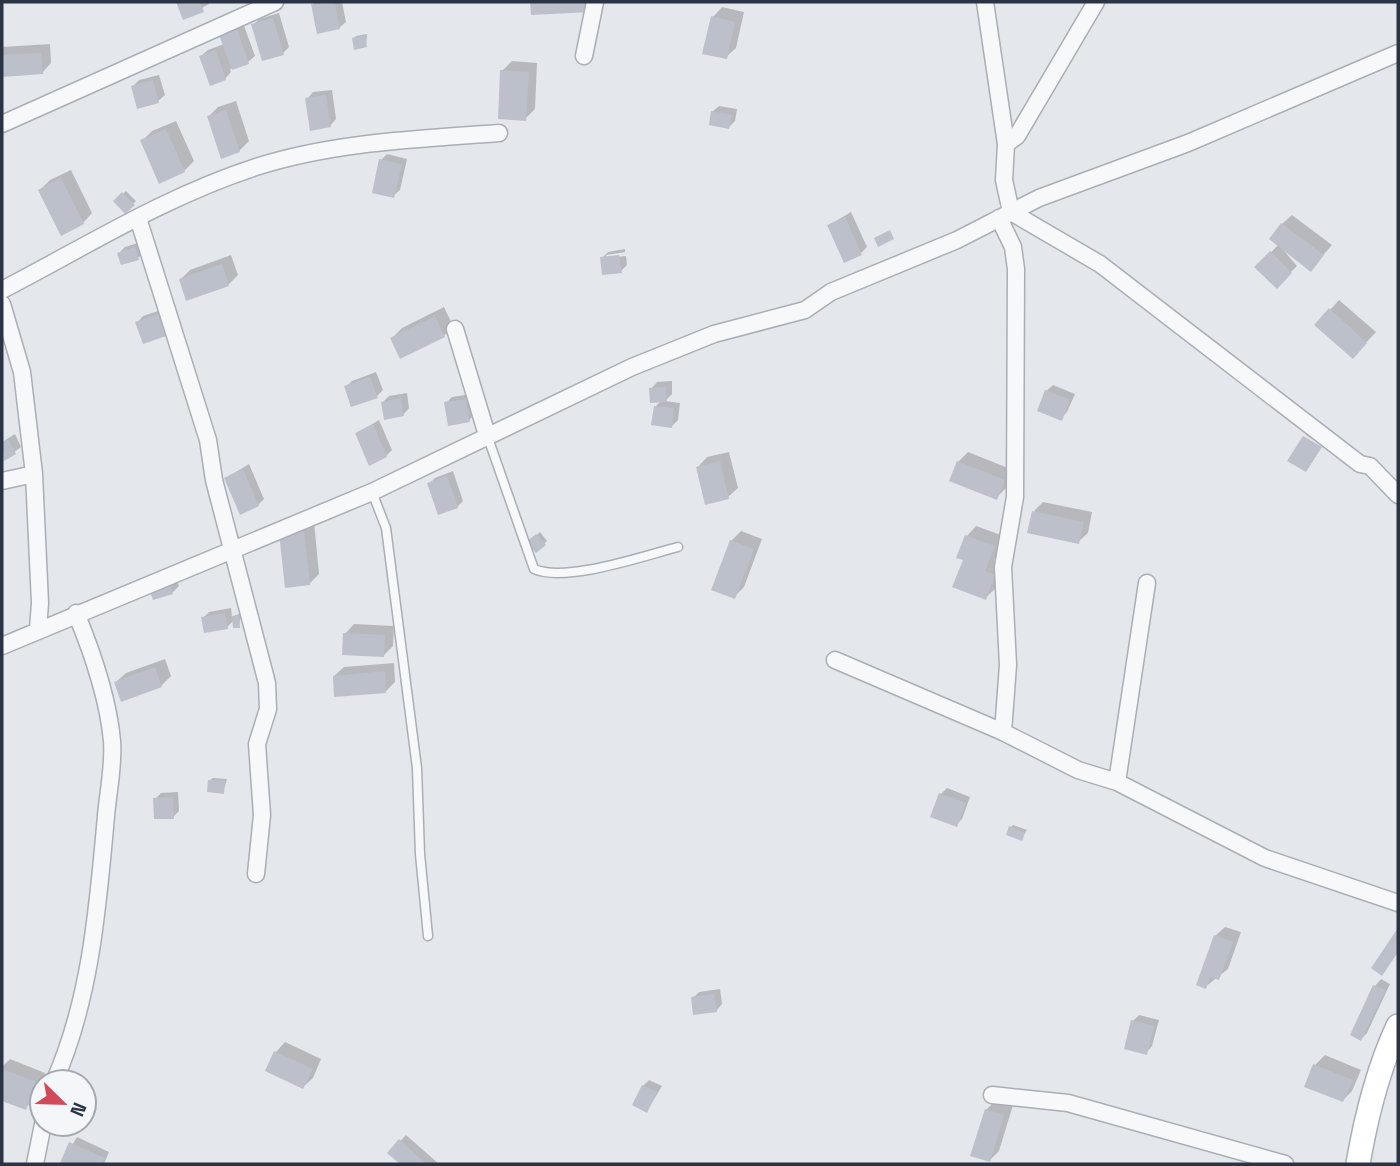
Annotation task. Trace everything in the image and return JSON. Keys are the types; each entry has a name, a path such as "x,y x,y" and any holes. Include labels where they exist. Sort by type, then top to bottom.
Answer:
{"street":[{"path":"2,124 275,2"},
{"path":"584,56 595,2"},
{"path":"985,2 1006,144 1005,215 1016,269 1015,497 1003,567 1008,665 1003,732"},
{"path":"1006,144 1017,136 1096,2"},
{"path":"2,646 372,492 632,367 703,339 805,310 831,292 957,240 1039,198 1188,143 1398,53"},
{"path":"2,290 138,218 257,167 353,147 499,133"},
{"path":"1005,215 1100,264 1360,464 1370,466 1398,495"},
{"path":"138,218 208,440 214,480 234,548 267,683 268,709 257,744 262,815 256,874"},
{"path":"2,304 22,372 34,474 40,603 38,629"},
{"path":"455,329 487,435"},
{"path":"2,481 34,474"},
{"path":"1117,782 1147,583"},
{"path":"59,1068 77,1020 88,965 100,883 112,743 94,655 76,613"},
{"path":"835,660 1003,732 1078,770 1117,782 1265,858 1398,903"},
{"path":"1359,1164 1366,1122 1388,1046 1398,1027"},
{"path":"992,1095 1068,1103 1285,1164"},
{"path":"35,1164 40,1138"}],"lane":[{"path":"487,435 534,569 545,574 568,572 678,547"},
{"path":"372,492 386,528 395,618 417,768 420,853 428,936"}],"building":[{"path":"176,2 200,2 204,12 183,20"},
{"path":"335,2 340,29 317,34 311,4"},
{"path":"530,2 589,2 590,12 531,15"},
{"path":"711,16 735,22 727,59 702,54"},
{"path":"273,18 284,55 262,61 251,24"},
{"path":"237,28 249,64 232,70 219,35"},
{"path":"365,35 367,47 354,50 352,38"},
{"path":"216,50 226,80 210,86 199,56"},
{"path":"41,53 43,74 2,77 2,55"},
{"path":"500,70 529,72 526,121 498,119"},
{"path":"153,80 159,103 137,109 131,86"},
{"path":"326,95 331,127 310,131 305,98"},
{"path":"226,110 240,152 221,159 207,116"},
{"path":"711,111 732,115 729,129 709,125"},
{"path":"166,129 185,172 159,184 140,140"},
{"path":"379,159 402,164 394,198 372,193"},
{"path":"61,178 84,224 61,236 38,190"},
{"path":"122,192 135,205 125,214 113,201"},
{"path":"845,217 862,255 844,263 827,225"},
{"path":"1281,223 1324,255 1311,272 1269,239"},
{"path":"890,230 894,239 878,247 874,238"},
{"path":"135,247 139,260 121,265 117,253"},
{"path":"1270,251 1292,273 1277,289 1254,267"},
{"path":"619,255 622,273 602,275 600,257"},
{"path":"222,264 229,286 186,301 179,279"},
{"path":"1329,308 1367,343 1353,359 1314,325"},
{"path":"161,313 169,335 143,344 135,322"},
{"path":"435,316 445,337 400,359 390,338"},
{"path":"370,377 378,398 351,407 344,386"},
{"path":"666,387 667,402 650,403 649,388"},
{"path":"1045,390 1070,400 1062,421 1037,411"},
{"path":"401,398 404,416 384,420 381,402"},
{"path":"466,399 470,422 448,426 444,402"},
{"path":"654,406 674,408 672,428 651,425"},
{"path":"373,424 387,457 369,466 355,433"},
{"path":"1303,436 1322,447 1306,472 1287,461"},
{"path":"8,439 16,454 4,461 2,443"},
{"path":"720,461 729,499 705,505 696,467"},
{"path":"957,461 1005,480 997,500 949,481"},
{"path":"243,469 259,506 240,515 224,478"},
{"path":"447,476 458,508 438,515 427,483"},
{"path":"1032,511 1084,522 1079,544 1027,533"},
{"path":"304,530 310,585 285,588 279,533"},
{"path":"536,534 546,545 536,553 526,542"},
{"path":"965,535 995,546 985,571 995,575 986,600 952,587 963,560 956,558"},
{"path":"730,540 754,549 735,599 711,590"},
{"path":"169,581 173,594 153,600 149,588"},
{"path":"225,613 228,629 204,633 201,617"},
{"path":"239,615 240,628 233,628 232,616"},
{"path":"343,633 385,635 384,657 342,655"},
{"path":"155,667 162,687 121,702 114,682"},
{"path":"385,671 386,693 334,697 333,676"},
{"path":"208,780 225,781 224,794 207,792"},
{"path":"939,793 966,803 957,827 930,817"},
{"path":"173,797 174,819 154,819 153,798"},
{"path":"1009,826 1025,833 1022,841 1006,835"},
{"path":"1398,928 1398,952 1382,976 1371,968"},
{"path":"1214,935 1233,942 1219,980 1210,977 1206,989 1196,985"},
{"path":"1373,985 1385,990 1361,1041 1350,1035"},
{"path":"714,994 717,1012 693,1015 691,997"},
{"path":"1131,1020 1154,1026 1147,1055 1124,1049"},
{"path":"274,1051 313,1069 303,1089 265,1071"},
{"path":"1313,1064 1353,1080 1343,1102 1304,1087"},
{"path":"2,1069 28,1079 26,1110 2,1101"},
{"path":"642,1085 657,1092 647,1113 632,1105"},
{"path":"985,1109 1004,1115 990,1162 970,1156"},
{"path":"399,1139 426,1164 400,1164 387,1153"},
{"path":"69,1142 105,1158 102,1164 60,1163"}]}
